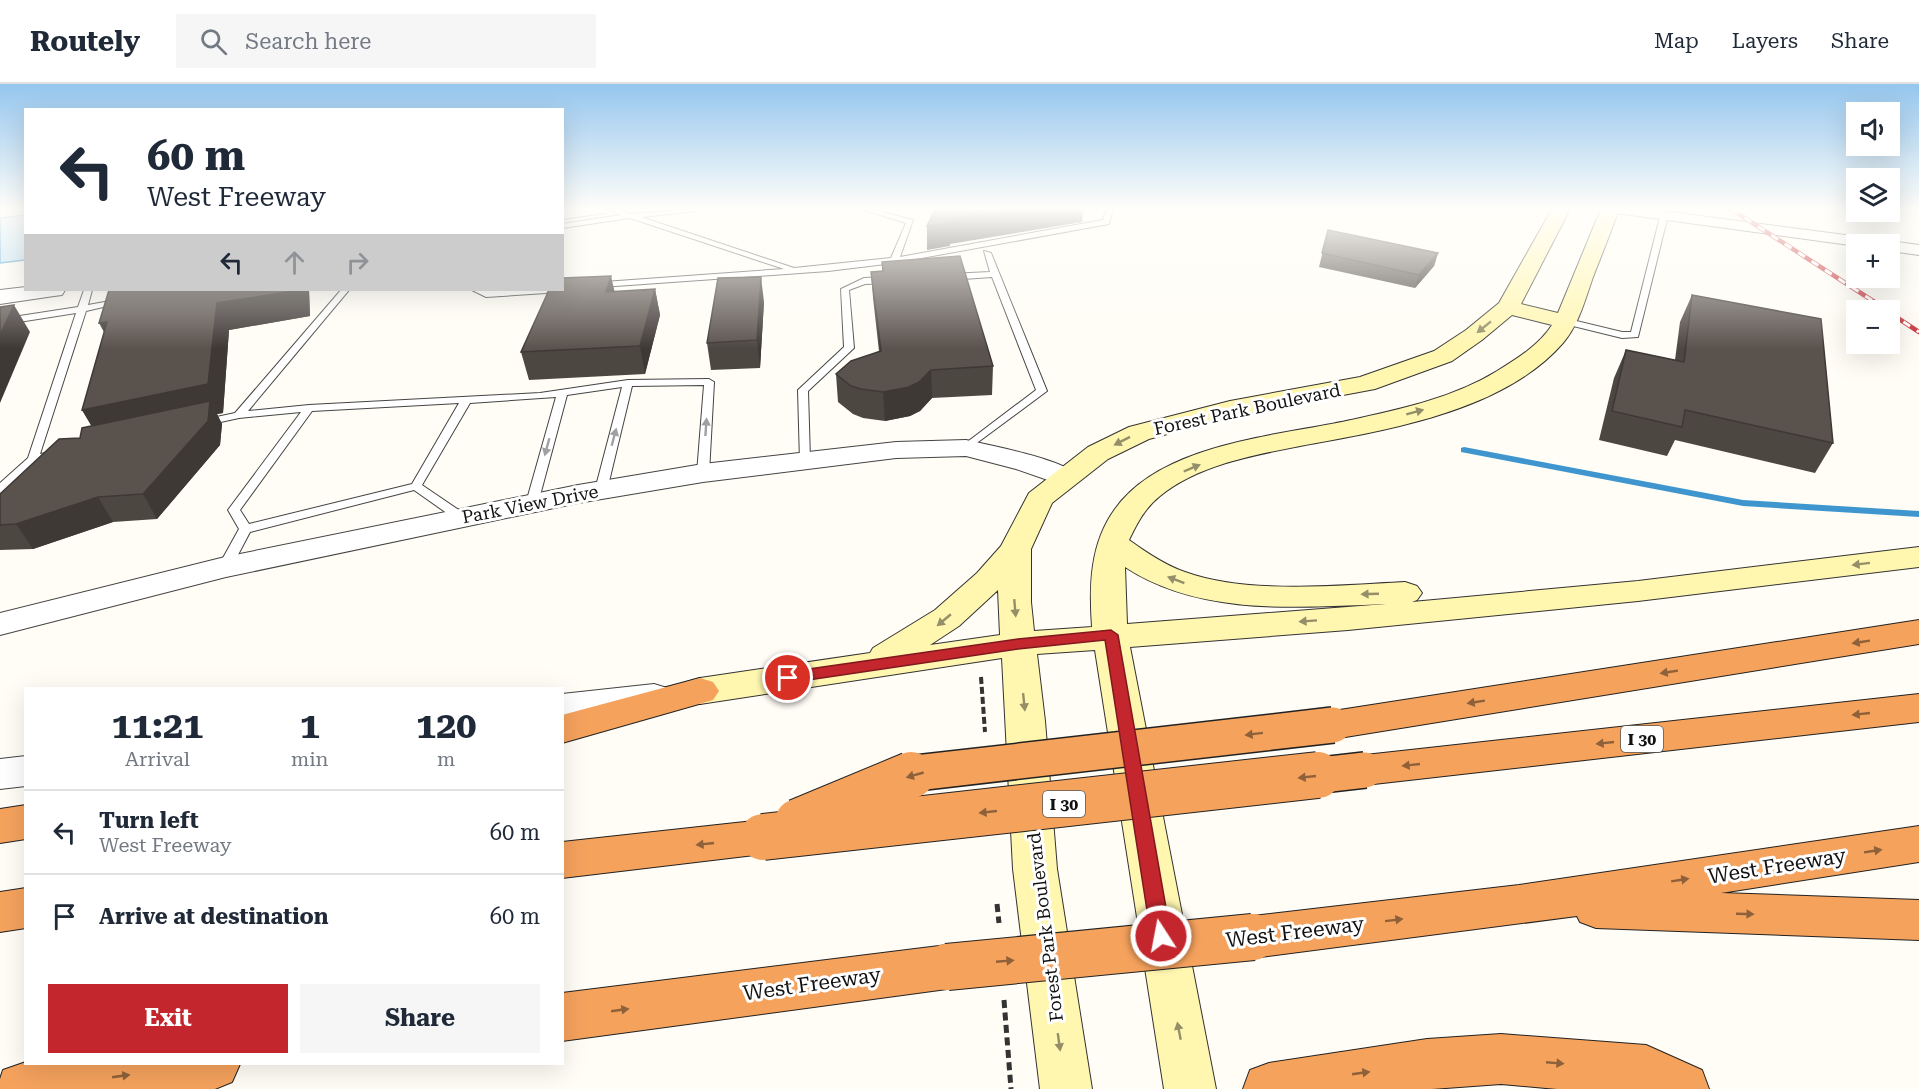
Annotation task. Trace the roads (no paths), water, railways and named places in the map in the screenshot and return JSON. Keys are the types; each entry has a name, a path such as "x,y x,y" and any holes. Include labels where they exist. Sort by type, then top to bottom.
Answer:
{"highway":[{"path":"763,837 916,773 1333,724 1919,632"},
{"path":"564,728 700,692"},
{"name":"I 30","path":"564,860 1919,708"},
{"path":"0,826 24,822"},
{"name":"West Freeway","path":"564,1017 946,967 1253,937 1519,905 1919,844"},
{"path":"1519,905 1919,920"},
{"path":"0,912 24,908"},
{"path":"1286,1085 1427,1064 1501,1059 1646,1071 1683,1089"},
{"path":"22,1089 206,1065"}],"main road":[{"name":"Forest Park Boulevard","path":"1066,1089 1035,869 1026,721 1014,602 1015,549 1039,499 1098,453 1139,433 1230,409 1366,384 1443,356 1474,335 1508,307 1536,256"},
{"path":"1190,1089 1149,870 1111,635 1109,568 1113,543 1123,520 1149,490 1170,478 1232,453 1350,428 1465,397 1514,371 1558,334 1591,256"},
{"path":"1508,307 1564,321"},
{"path":"1113,543 1135,560 1179,581 1206,588 1249,593 1350,595 1520,589 1638,591"},
{"path":"875,664 947,618 989,580 1015,549"},
{"path":"700,692 1018,644 1111,635 1348,619 1638,591 1919,557"}],"street":[{"path":"0,297 46,291"},
{"name":"Park View Drive","path":"0,624 225,567 532,503 703,473 896,450 966,448 1026,463 1065,477"},
{"path":"564,708 700,692"},
{"path":"0,774 24,771"}],"lane":[{"path":"752,256 798,271"},
{"path":"894,261 896,256"},
{"path":"564,288 798,271 922,256"},
{"path":"966,448 1042,391 988,256"},
{"path":"1564,321 1622,335 1635,335 1654,256"},
{"path":"941,277 996,274"},
{"path":"804,460 803,390 849,348 845,289 864,281 897,279"},
{"path":"0,489 33,459 88,291"},
{"path":"239,415 344,291"},
{"path":"478,291 486,294 531,291"},
{"path":"0,322 129,301"},
{"path":"193,425 239,415 309,408 540,396 628,383 709,382 703,473"},
{"path":"601,490 628,383"},
{"path":"532,503 563,391"},
{"path":"225,567 245,529 416,486 467,399"},
{"path":"245,529 234,510 309,408"},
{"path":"33,459 67,452"},
{"path":"416,486 462,518"}],"water":[{"path":"0,256 24,256 24,260 0,263"}],"waterway":[{"path":"1464,450 1743,503 1919,514"}],"railway":[{"path":"1803,256 1872,300"},
{"path":"1900,320 1919,332"}]}
